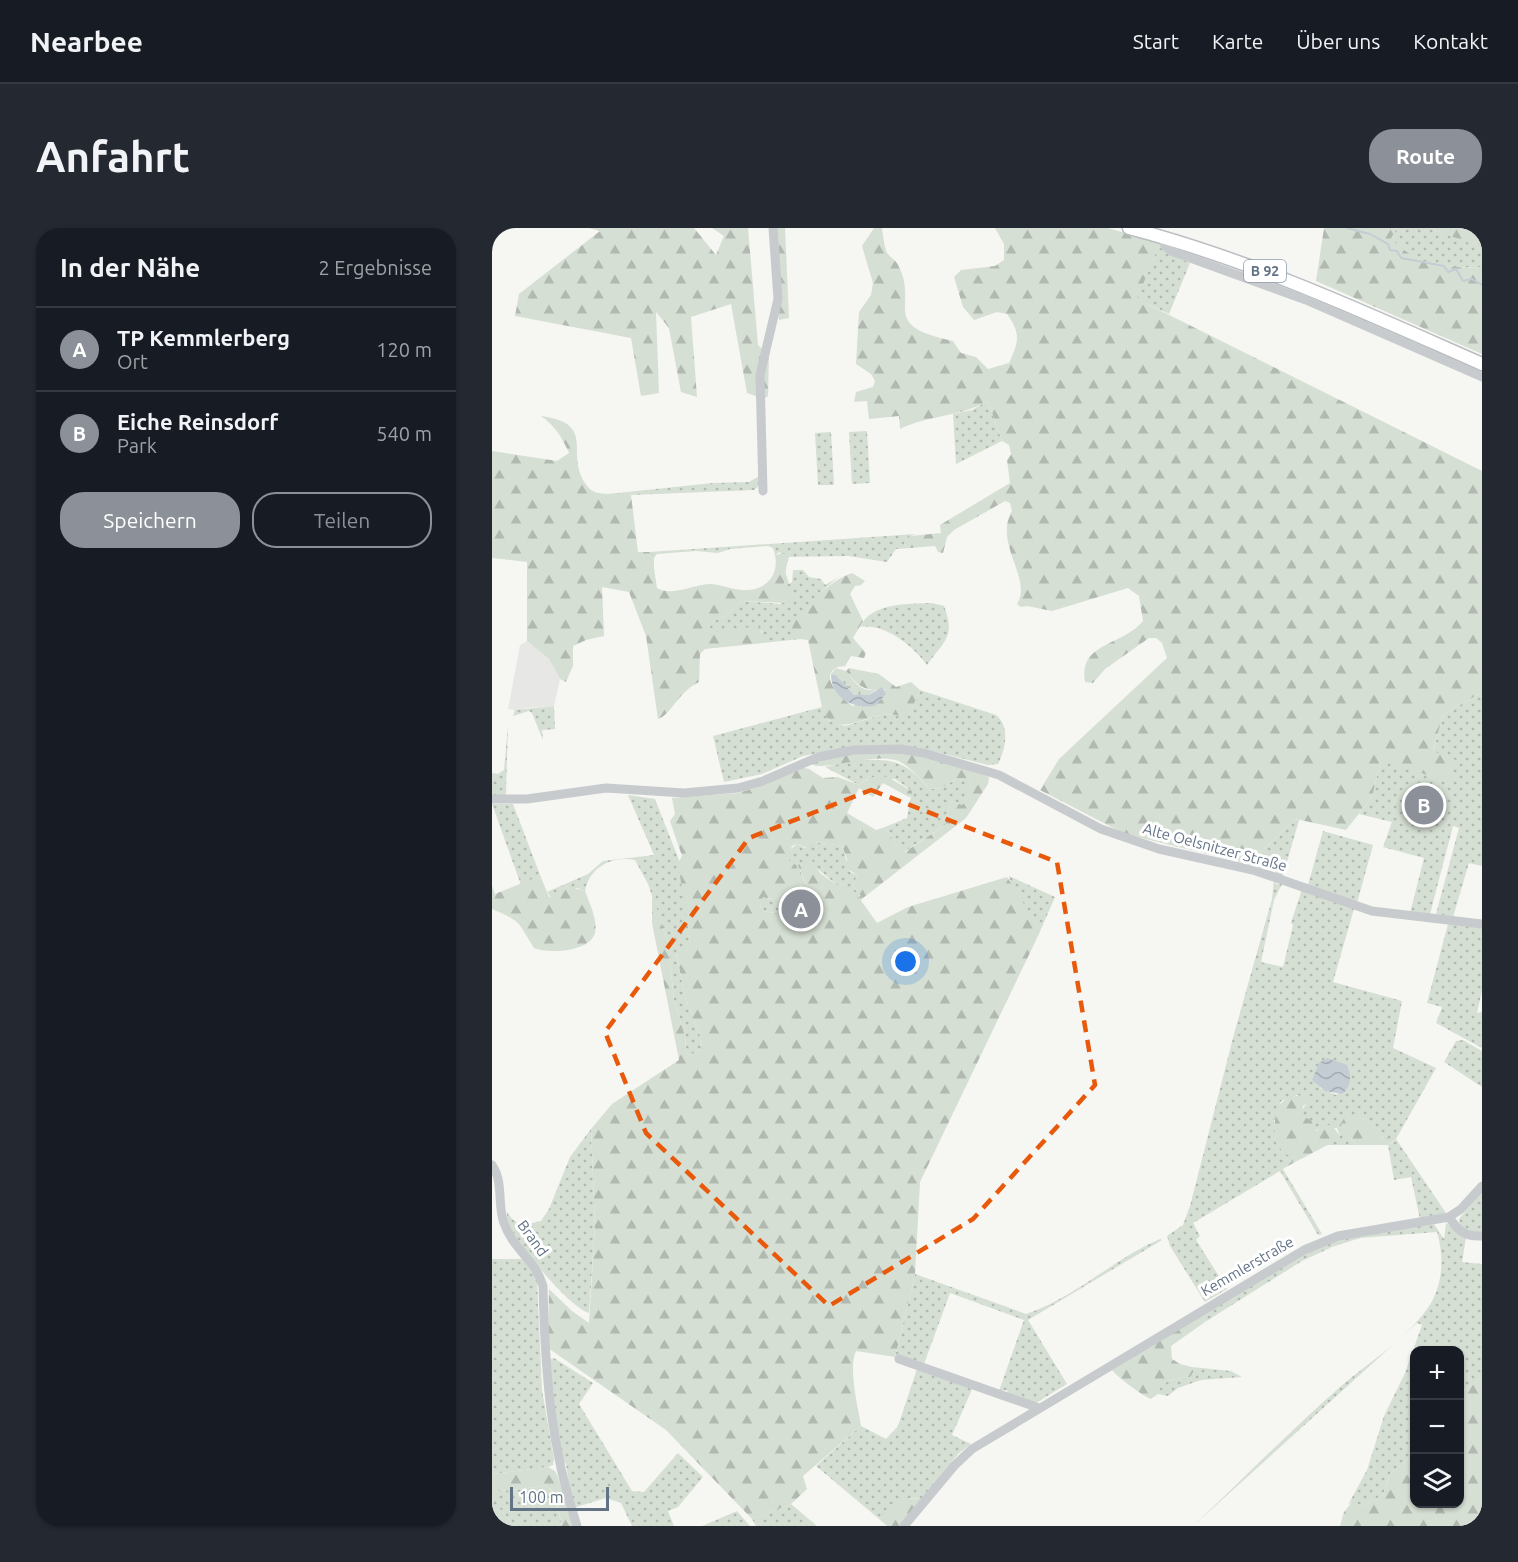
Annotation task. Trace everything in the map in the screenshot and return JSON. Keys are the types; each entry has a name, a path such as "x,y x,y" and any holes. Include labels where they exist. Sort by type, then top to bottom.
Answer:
{"main road":[{"name":"B 92","path":"1129,228 1264,270 1330,304 1482,364"}],"street":[{"path":"763,491 760,375 778,299 772,228"},
{"path":"1330,304 1482,377"},
{"name":"Alte Oelsnitzer Straße","path":"492,799 527,799 606,788 684,793 738,788 772,777 818,757 876,748 924,753 966,764 1013,781 1120,837 1186,856 1253,870 1372,911 1482,924"},
{"name":"Brand","path":"492,1165 497,1172 503,1222 513,1241 539,1272 543,1286 548,1402 554,1438 577,1526"},
{"name":"Kemmlerstraße","path":"904,1526 972,1449 1312,1246 1338,1236 1432,1222 1449,1217 1461,1209 1482,1186"},
{"path":"1449,1217 1467,1236 1482,1236"},
{"name":"Brand","path":"492,1222 503,1222"},
{"path":"899,1359 1039,1408"}],"highlighted area":[{"path":"871,790 1057,862 1095,1085 973,1219 829,1306 646,1133 605,1032 749,838"}],"shaded area":[{"path":"527,641 549,659 560,679 554,706 525,708 521,711 508,709 520,645"}],"green space":[{"path":"589,228 694,228 716,255 724,236 712,228 748,228 758,345 769,354 768,396 764,399 747,393 731,304 691,317 697,397 681,392 669,328 656,312 659,393 641,396 631,338 515,316 519,294 600,231"},
{"path":"774,228 785,228 789,318 779,320"},
{"path":"874,228 882,228 886,251 897,263 904,279 905,312 908,321 915,328 930,335 953,341 961,353 976,357 988,369 1009,363 1017,338 1015,327 1007,314 997,312 974,320 963,307 954,277 961,270 995,266 1004,260 1004,244 995,228 1108,228 1160,243 1137,299 1482,471 1482,692 1443,715 1433,751 1456,760 1449,782 1381,760 1372,797 1346,830 1296,819 1255,857 1245,863 1125,834 1040,790 1059,759 1167,658 1162,643 1156,638 1149,638 1105,669 1093,683 1085,682 1088,659 1143,621 1139,596 1128,588 1052,611 1021,607 1017,604 1021,594 1020,583 1007,536 1007,523 1012,511 1010,503 1005,501 954,530 947,537 943,553 938,552 935,546 910,548 904,544 910,536 941,533 940,525 1010,483 1007,460 1011,454 1009,445 1002,441 988,401 966,410 900,429 899,416 869,419 867,401 854,402 856,392 873,387 875,381 871,374 856,364 859,312 871,295 873,283 862,246"},
{"path":"1324,228 1397,228 1391,238 1400,247 1421,260 1444,266 1482,267 1482,354 1316,281"},
{"path":"1397,228 1430,228 1469,242 1482,244 1482,267 1443,266 1410,255 1390,238"},
{"path":"1430,228 1482,228 1482,244 1469,243"},
{"path":"1160,243 1169,254 1190,263 1169,314 1136,299"},
{"path":"1334,305 1482,369 1482,376 1333,310"},
{"path":"988,401 1002,441 956,464 953,414 972,410"},
{"path":"541,416 569,425 574,432 580,471 589,488 602,494 627,492 631,495 638,552 649,552 652,555 657,588 677,591 711,584 739,590 755,589 766,583 773,574 775,555 785,553 787,562 783,588 789,592 791,597 786,603 741,601 725,616 709,623 711,630 717,632 758,626 765,639 763,643 705,649 700,654 699,682 686,691 663,717 658,719 646,636 629,592 602,587 604,636 573,646 573,666 566,682 560,679 549,659 527,641 527,562 492,558 492,451 557,461 569,453 558,432"},
{"path":"867,431 870,483 852,484 849,432"},
{"path":"831,432 834,485 818,485 815,433"},
{"path":"761,475 760,485 754,490 631,495 627,492 713,483 749,482"},
{"path":"916,534 910,536 904,544 910,548 896,549 887,562 848,556 789,557 785,571 789,584 792,582 793,570 803,570 809,577 821,579 825,585 839,577 816,597 804,612 791,638 800,639 763,643 762,631 748,629 717,632 711,631 709,623 725,616 741,601 781,604 783,573 787,562 780,552 775,555 773,548 768,546 730,549 718,553 696,551 657,554 654,558 654,582 652,555 649,552"},
{"path":"852,573 865,581 855,586 850,594 863,621 853,638 866,653 864,658 851,656 845,666 838,667 831,672 831,683 839,695 853,706 886,689 873,690 863,687 846,671 849,668 879,674 896,687 911,682 920,690 909,715 884,715 851,724 835,724 823,712 808,640 791,638 796,620 812,600 833,583"},
{"path":"932,603 944,606 949,625 943,644 927,665 898,637 879,629 860,627 873,613 882,609 902,604"},
{"path":"836,668 846,671 863,689 878,688 869,695 854,695 836,675 831,674"},
{"path":"920,690 996,715 1005,731 1003,752 998,764 988,765 917,747 853,746 803,756 762,774 724,782 713,736 822,707 829,721 845,726 881,715 909,715"},
{"path":"1482,692 1482,866 1469,863 1453,917 1436,914 1459,828 1453,826 1430,914 1410,913 1424,858 1383,847 1392,822 1359,814 1372,797 1381,760 1433,752 1443,715"},
{"path":"554,706 555,729 542,730 543,740 532,713 529,711 513,716 515,710"},
{"path":"508,725 506,794 504,797 492,797 492,773 498,774 504,770"},
{"path":"857,751 921,754 989,777 988,784 966,818 863,898 853,887 857,875 846,868 847,859 842,846 815,842 810,849 797,844 792,846 787,859 796,865 804,886 792,896 779,899 763,897 760,906 763,911 801,917 815,911 816,908 804,903 807,886 798,865 806,859 812,860 820,873 837,885 844,884 855,892 877,923 908,907 1007,877 1038,926 1038,936 920,1182 915,1274 895,1357 856,1351 853,1377 861,1426 803,1476 807,1489 791,1504 752,1519 666,1430 548,1348 549,1289 572,1311 589,1323 595,1226 591,1129 612,1104 679,1060 652,923 652,894 668,942 674,1001 685,1036 686,1053 690,1055 702,1049 701,1038 686,1001 676,952 690,940 678,863 682,856 670,821 675,814 672,798 738,793 764,785 800,767 809,769 823,778 838,777 859,785 874,777 886,777 912,791 912,796 909,797 883,783 873,797 859,788 847,813 876,830 885,827 898,848 905,852 945,825 951,801 962,805 970,796 966,788 971,783 971,779 957,778 942,788 929,789 909,768 892,759 865,760 826,766 809,763"},
{"path":"857,760 898,763 913,772 929,789 942,788 957,778 971,779 970,796 962,805 951,801 945,825 904,852 898,848 885,827 907,818 912,791 895,779 867,779 859,785 825,767"},
{"path":"628,795 655,799 679,860 690,940 676,953 686,1001 701,1038 702,1049 690,1055 686,1053 685,1036 674,1001 668,942 648,884 635,860 620,859 654,855"},
{"path":"492,804 513,804 542,880 537,877 521,885"},
{"path":"1296,819 1299,820 1283,876 1256,869 1255,857"},
{"path":"1323,831 1373,845 1357,903 1308,885"},
{"path":"814,842 842,846 850,872 857,875 853,887 863,898 860,901 844,884 837,885 813,865 800,871 807,886 805,899 816,908 815,912 801,917 763,911 760,906 762,897 771,899 798,895 797,870 787,859 788,851 797,844 805,848"},
{"path":"617,859 603,865 591,875 585,891 577,888 552,898 547,892 588,874 603,861"},
{"path":"1009,876 1055,897 1038,936 1034,920 1014,891"},
{"path":"537,877 542,880 549,897 570,889 585,891 593,911 596,928 592,939 577,948 568,950 540,950 534,948 518,923 492,909 492,886 495,894"},
{"path":"1274,879 1276,884 1282,884 1274,900 1261,962 1283,967 1293,925 1291,923 1302,889 1354,909 1333,982 1402,1001 1393,1048 1436,1068 1396,1139 1446,1213 1420,1219 1411,1177 1394,1180 1388,1145 1396,1140 1376,1135 1368,1128 1363,1118 1351,1139 1356,1145 1327,1145 1340,1136 1337,1128 1314,1130 1307,1118 1302,1117 1301,1112 1306,1104 1298,1095 1281,1101 1274,1121 1276,1142 1293,1156 1294,1160 1283,1169 1322,1234 1318,1235 1280,1171 1193,1223 1200,1236 1196,1240 1227,1289 1205,1302 1170,1246 1167,1236 1183,1225 1190,1206 1234,1034 1272,899","holes":["1338,1063 1349,1071 1347,1089 1336,1095 1320,1088"]},
{"path":"1448,924 1482,928 1482,991 1477,1013 1482,1012 1482,1048 1436,1023 1442,1007 1427,1003"},
{"path":"1463,1040 1482,1051 1482,1087 1444,1062 1456,1041"},
{"path":"1305,1095 1309,1102 1303,1106 1302,1116 1311,1120 1316,1131 1331,1124 1340,1136 1337,1140 1282,1169 1294,1160 1293,1156 1284,1154 1276,1142 1274,1127 1277,1107 1288,1097"},
{"path":"1360,1114 1369,1128 1377,1128 1381,1138 1396,1139 1388,1145 1356,1145 1351,1139 1343,1136 1341,1123 1345,1117"},
{"path":"591,1129 595,1226 589,1313 570,1300 533,1261 509,1226 507,1211 513,1220 521,1224 541,1221 549,1209 570,1157"},
{"path":"1482,1192 1482,1233 1470,1233 1460,1226 1459,1219"},
{"path":"1446,1223 1466,1238 1462,1262 1482,1264 1482,1377 1464,1391 1464,1346 1415,1346 1422,1325 1417,1323 1402,1337 1423,1315 1438,1286 1441,1250 1437,1232 1360,1238 1332,1247 1302,1261 1205,1322 1202,1315 1290,1261 1340,1238 1434,1224 1444,1239"},
{"path":"1162,1240 1028,1320 1067,1384 1036,1403 1008,1394 1007,1390 999,1391 1024,1320 950,1293 924,1364 895,1357 915,1274 1026,1314 1078,1289 1126,1257"},
{"path":"492,1259 523,1259 537,1280 542,1390 554,1459 553,1465 548,1467 492,1474"},
{"path":"1202,1315 1205,1322 1171,1346 1172,1359 1192,1367 1194,1371 1190,1377 1170,1380 1159,1387 1158,1394 1151,1399 1130,1386 1112,1370"},
{"path":"1401,1338 1193,1526 1321,1404"},
{"path":"554,1358 593,1383 579,1404 632,1491 644,1492 678,1453 703,1477 678,1507 668,1511 674,1526 632,1526 621,1503 606,1498 573,1508 566,1464 561,1457 549,1360"},
{"path":"1410,1359 1409,1459 1390,1474 1383,1495 1360,1507 1352,1502 1348,1505 1367,1470 1384,1416"},
{"path":"918,1366 973,1387 952,1435 971,1444 959,1453 921,1499 910,1498 878,1518 816,1466 861,1426 886,1439 898,1426"},
{"path":"1192,1367 1231,1371 1242,1377 1201,1380 1178,1388 1168,1396 1158,1394 1159,1387 1170,1380 1190,1377 1194,1371"},
{"path":"1482,1377 1482,1526 1340,1526 1344,1512 1352,1502 1356,1501 1360,1507 1383,1495 1390,1474 1409,1459 1410,1453 1410,1508 1464,1508 1464,1391"},
{"path":"548,1467 555,1471 558,1477 573,1526 562,1526 554,1492 546,1486 492,1492 492,1474"},
{"path":"546,1486 553,1492 562,1526 510,1526 510,1520 499,1508 492,1508 492,1492"},
{"path":"901,1498 921,1499 899,1526 887,1526 878,1518"},
{"path":"791,1504 817,1526 756,1526 752,1519"},
{"path":"492,1508 499,1508 510,1520 510,1526 492,1526"},
{"path":"737,1511 750,1526 702,1526"}],"water":[{"path":"831,674 836,675 854,695 869,695 882,687 886,694 875,706 852,704 839,696 832,683"},
{"path":"1327,1058 1347,1065 1350,1081 1342,1094 1325,1091 1312,1080 1319,1063"}],"waterway":[{"path":"1347,228 1370,234 1388,244 1390,250 1397,251 1401,258 1444,266 1448,272 1456,269 1463,281 1472,279 1482,285"}],"place":[{"name":"Eiche Reinsdorf","path":"1424,805"},
{"name":"TP Kemmlerberg","path":"801,909"}]}
